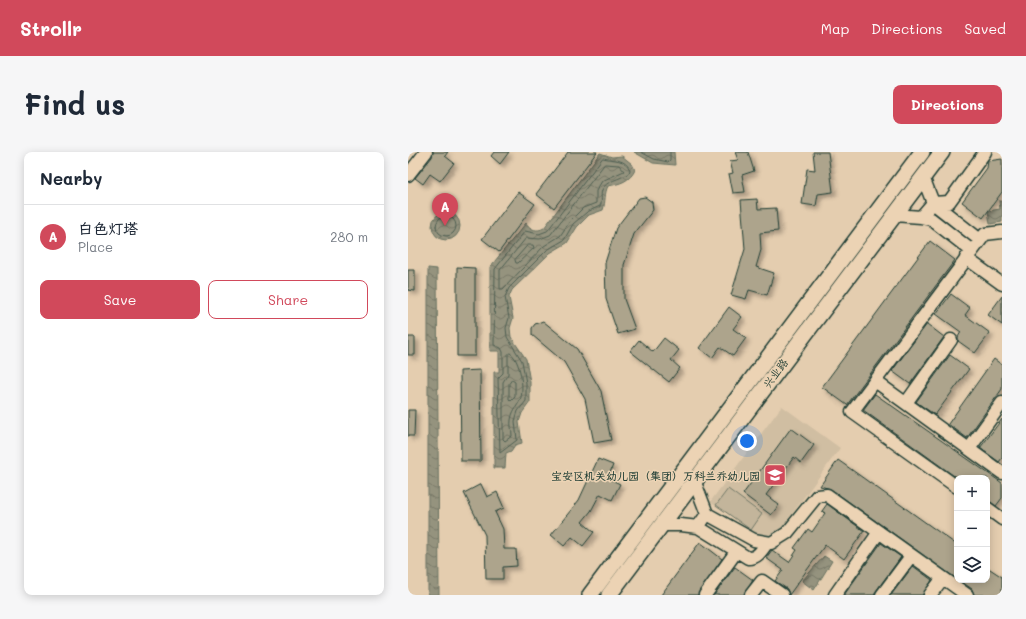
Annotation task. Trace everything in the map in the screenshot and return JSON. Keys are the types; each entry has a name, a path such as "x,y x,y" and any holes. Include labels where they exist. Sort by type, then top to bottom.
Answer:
{"main road":[{"name":"兴业路","path":"609,595 644,536 922,152"},
{"name":"兴业路","path":"590,595 644,536 661,525 942,152"}],"lane":[{"path":"408,175 426,152"},
{"path":"921,217 933,203 948,202 985,152"},
{"path":"923,177 933,203 980,240"},
{"path":"894,215 931,219 1002,284"},
{"path":"954,485 852,412 984,234 1002,232"},
{"path":"906,403 952,340"},
{"path":"875,381 1002,473"},
{"path":"968,449 1002,403"},
{"path":"694,480 707,514 754,540 767,543 779,540 788,533 817,496 827,495 967,595"},
{"path":"990,510 1002,519"},
{"path":"698,527 707,514"},
{"path":"661,525 698,527 736,552 751,558 758,555 767,543"},
{"path":"835,595 879,532"},
{"path":"705,595 736,552"},
{"path":"882,595 911,556"},
{"path":"930,595 943,578"},
{"path":"752,595 762,581 782,595"}],"shaded area":[{"name":"宝安区机关幼儿园（集团）万科兰乔幼儿园","path":"782,406 840,448 781,529 773,536 758,535 710,502"},
{"path":"728,489 762,514 751,530 716,505"}],"water":[{"path":"634,152 674,152 675,165 653,163"},
{"path":"600,153 612,157 622,156 632,164 635,170 633,174 624,181 608,186 603,210 589,215 577,227 567,243 550,253 512,290 509,297 513,318 510,328 511,337 526,359 530,382 530,402 522,413 519,422 522,443 515,445 511,451 506,453 505,468 494,468 494,372 499,372 499,351 490,351 490,267 526,223 534,230 544,228"},
{"path":"999,201 1002,201 1002,222 990,224 988,211 1000,209"},
{"path":"446,212 452,213 456,216 459,220 459,232 456,236 452,239 446,240 440,239 436,236 433,232 432,226 433,220 436,216 440,213"},
{"path":"428,268 437,269 439,595 428,595"},
{"path":"824,556 832,561 814,590 802,581"}],"building":[{"path":"433,152 448,152 445,156 454,163 440,181 430,174 423,184 415,178 432,157"},
{"path":"494,152 509,152 500,164 491,156"},
{"path":"568,152 597,152 554,208 536,194"},
{"path":"735,152 748,152 754,171 742,175 745,192 733,193 729,174 733,173 730,161 738,160"},
{"path":"813,152 828,152 833,192 818,194 816,206 802,204 807,169 815,170"},
{"path":"1002,159 1002,192 983,218 962,202 987,168 988,161"},
{"path":"518,192 535,204 499,252 482,239"},
{"path":"645,197 652,202 653,210 634,234 624,265 624,299 635,329 618,334 606,299 605,263 616,228 639,198"},
{"path":"757,199 758,209 776,208 778,231 760,233 761,250 756,267 774,273 767,295 749,290 746,299 731,295 745,249 741,200"},
{"path":"930,241 955,260 847,405 822,387"},
{"path":"457,267 475,268 475,356 457,356"},
{"path":"408,270 415,270 415,291 408,290"},
{"path":"951,294 970,308 965,315 990,333 975,353 958,341 958,337 961,332 936,314"},
{"path":"1002,296 1002,325 988,315"},
{"path":"729,307 742,317 733,329 746,338 733,356 720,347 712,358 699,348"},
{"path":"543,321 577,349 601,391 611,440 594,443 585,399 564,362 532,335 532,328 535,324"},
{"path":"927,324 944,337 910,384 892,371"},
{"path":"408,337 415,337 415,355 408,355"},
{"path":"664,338 679,350 671,360 680,368 669,382 630,351 639,340 653,352"},
{"path":"950,355 969,369 935,415 916,402"},
{"path":"994,359 1002,365 1002,389 967,438 948,424"},
{"path":"480,370 481,461 461,461 460,371"},
{"path":"875,394 1002,483 1002,498 996,506 990,502 990,475 954,476 863,410"},
{"path":"408,410 415,410 414,436 408,436"},
{"path":"1002,419 1002,458 999,462 980,448"},
{"path":"791,428 814,445 801,463 794,457 766,495 779,505 771,515 743,494"},
{"path":"598,459 613,465 608,478 620,484 612,500 600,494 591,511 582,522 594,532 583,546 572,537 564,546 551,535 579,500"},
{"path":"838,460 954,543 954,577 831,489 820,486"},
{"path":"481,484 487,497 497,492 504,508 495,512 503,529 504,549 516,549 517,566 503,567 503,579 486,579 485,535 464,493"},
{"path":"827,504 864,531 844,559 825,545 789,595 787,589 775,581 783,570 766,558 772,550 789,562 797,550 794,548 808,529 812,532 825,513 822,511"},
{"path":"700,542 722,559 698,595 661,595"},
{"path":"881,543 901,557 876,591 875,595 844,595"},
{"path":"913,566 932,580 923,595 891,595"},
{"path":"735,567 753,580 744,595 714,595"},
{"path":"990,569 1002,577 1002,595 974,595 972,589 963,583 990,583"}],"place":[{"name":"白色灯塔","path":"445,226"},
{"name":"宝安区机关幼儿园（集团）万科兰乔幼儿园","path":"775,475"}]}
